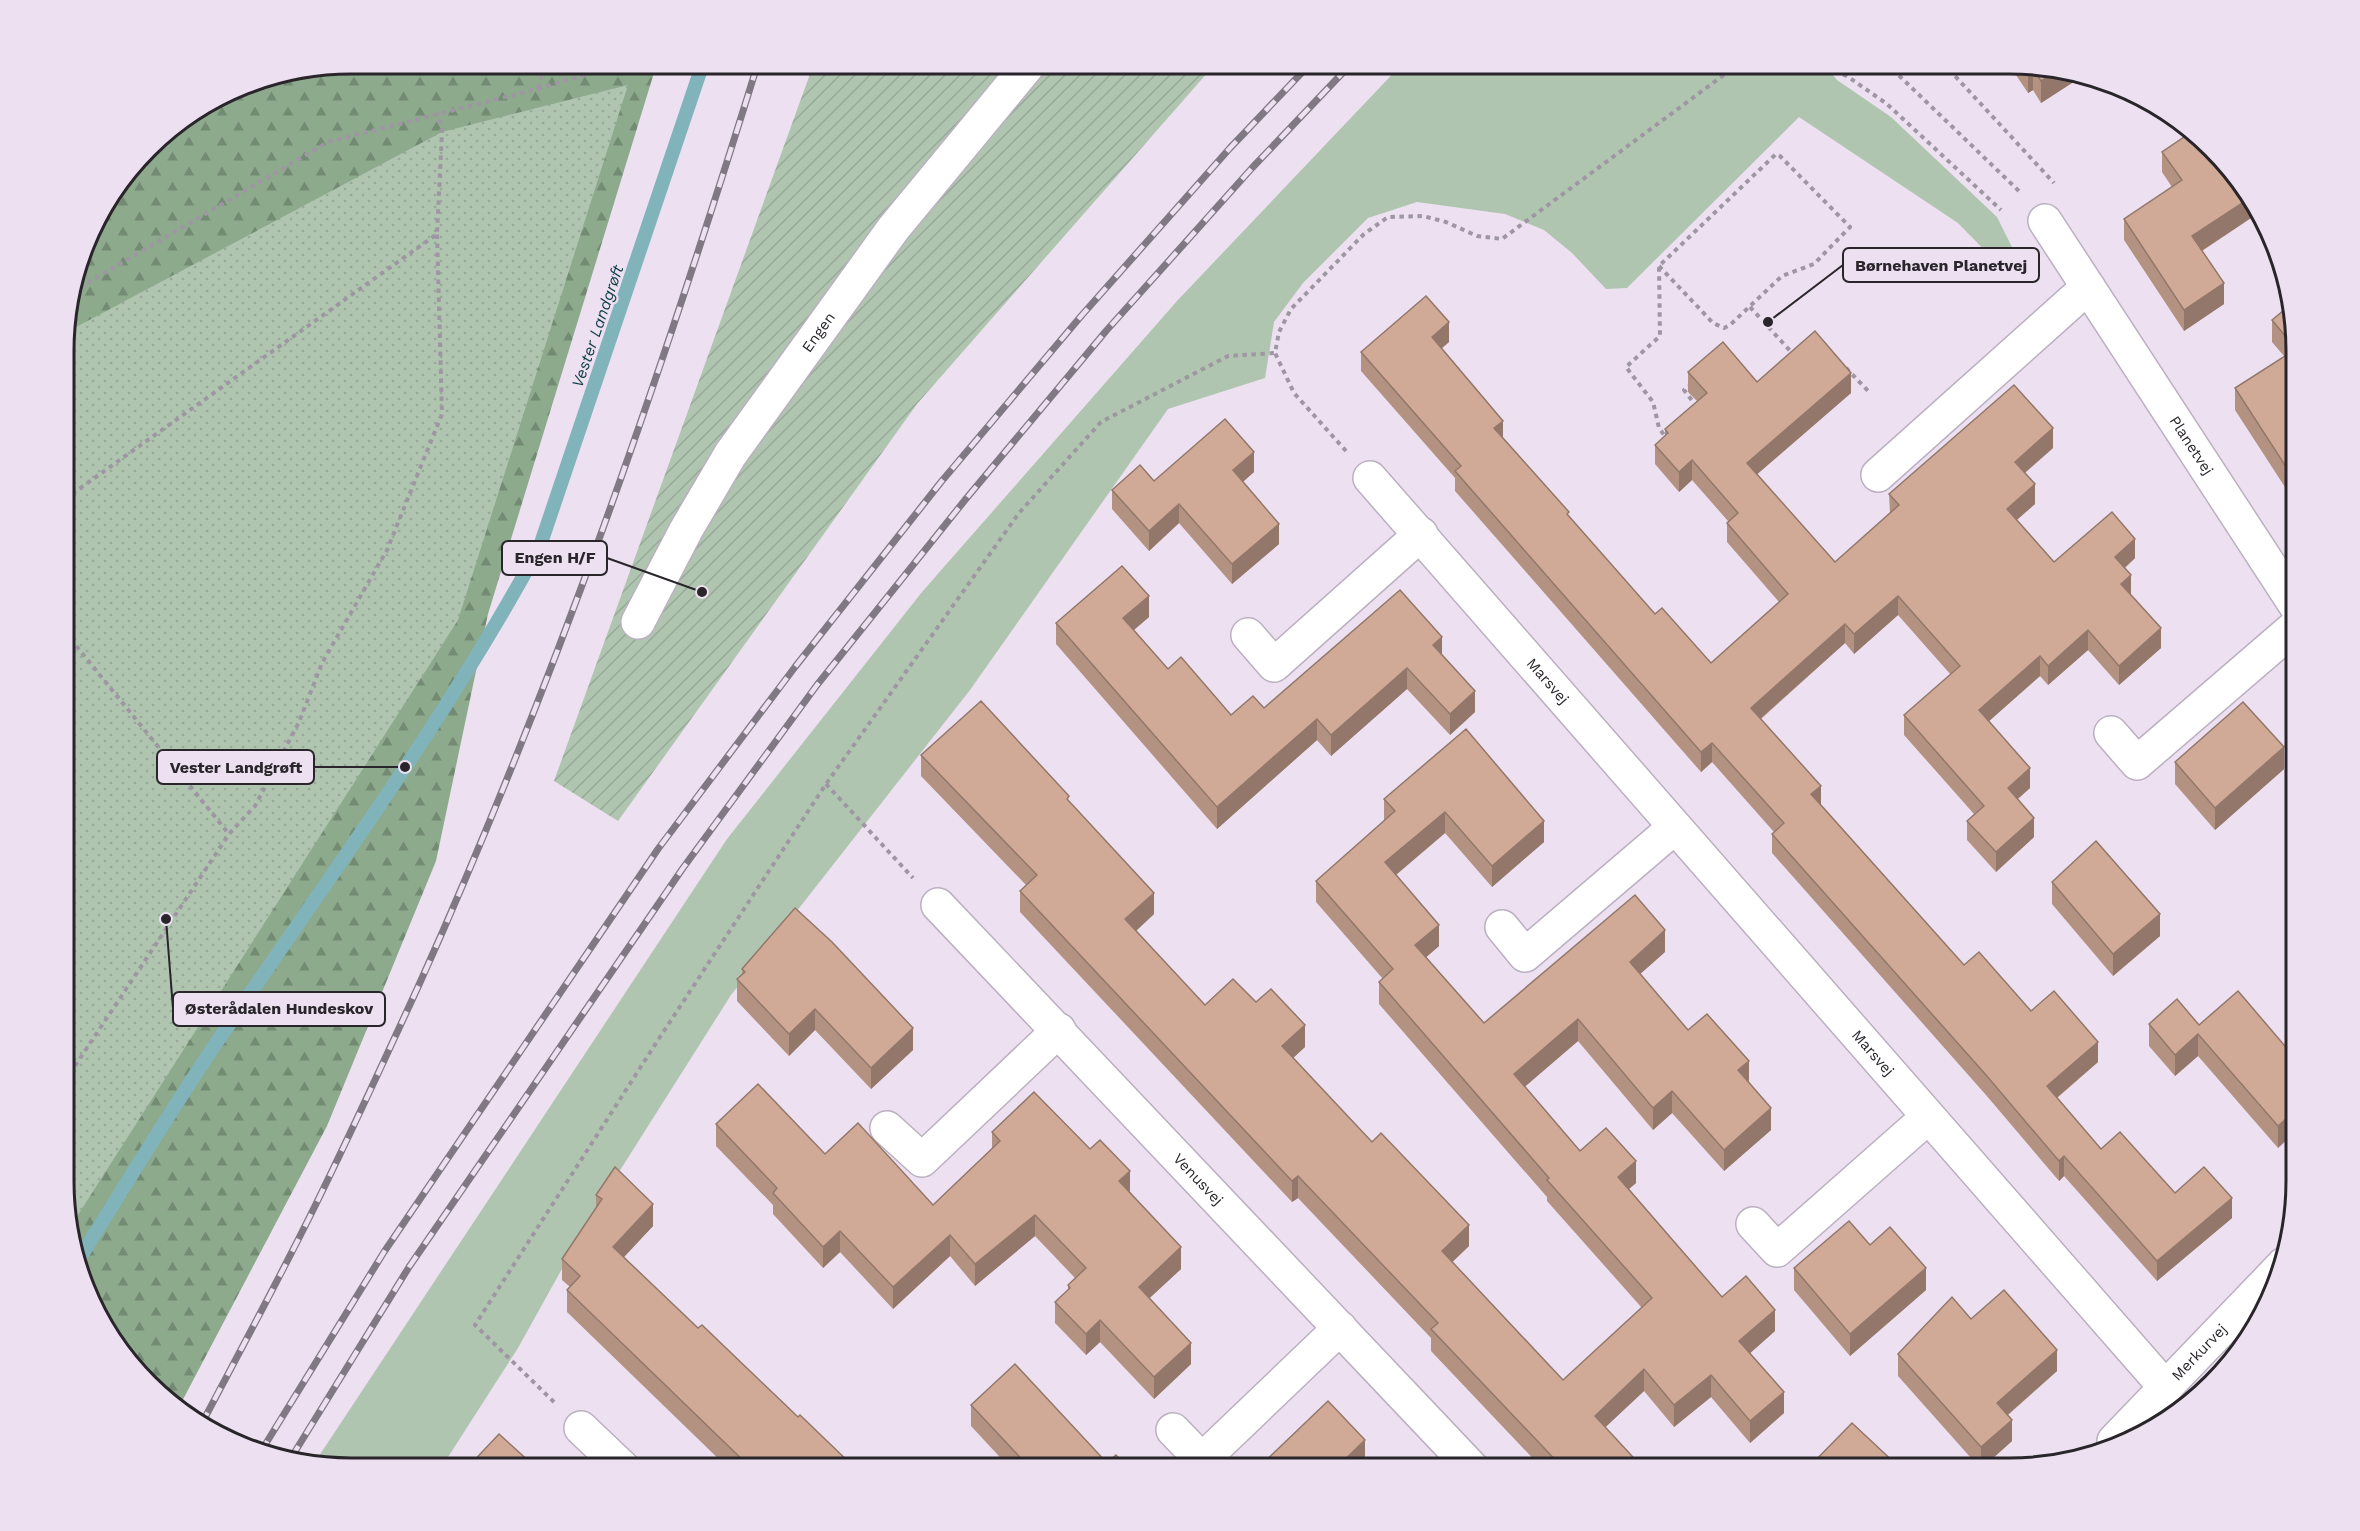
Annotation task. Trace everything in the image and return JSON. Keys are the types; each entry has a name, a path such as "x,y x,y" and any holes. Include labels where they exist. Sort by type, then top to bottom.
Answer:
{"street":[{"name":"Engen","path":"638,622 686,530 730,455 893,229 1021,74"},
{"name":"Planetvej","path":"2044,221 2286,591"},
{"path":"1878,475 2088,287"},
{"name":"Marsvej","path":"1370,478 2166,1388"},
{"path":"1248,635 1274,665 1421,534"},
{"path":"2111,733 2138,763 2286,635"},
{"path":"1502,927 1526,955 1675,827"},
{"name":"Venusvej","path":"938,905 1463,1458"},
{"path":"887,1128 922,1160 1059,1030"},
{"path":"1753,1224 1777,1250 1928,1117"},
{"name":"Merkurvej","path":"2121,1434 2267,1282"},
{"path":"1205,1458 1340,1328"},
{"path":"581,1428 612,1458"},
{"path":"1173,1430 1199,1458"}],"path":[{"path":"537,89 542,74"},
{"path":"81,287 328,142 588,74"},
{"path":"1370,478 1294,393 1275,354 1279,332 1291,309 1364,234 1388,217 1423,216 1446,222 1477,236 1502,239 1725,74"},
{"path":"1841,74 1887,104 2001,210"},
{"path":"1897,74 2029,201 2044,221"},
{"path":"1953,74 2054,181 2044,221"},
{"path":"74,1067 229,834 255,806 300,722 321,663 387,550 442,414 437,234 442,132 438,113"},
{"path":"1659,266 1719,326 1724,328 1730,326 1782,276 1814,264 1850,227 1776,154 1659,266 1660,336 1626,366 1653,402 1659,428 1669,441 1676,434"},
{"path":"74,493 437,234"},
{"path":"1750,307 1795,355"},
{"path":"1787,362 1802,349"},
{"path":"581,1428 475,1324 666,1027 826,784 1019,513 1101,422 1228,356 1275,354"},
{"path":"1839,360 1870,393"},
{"path":"1700,377 1684,390 1701,412"},
{"path":"74,643 229,834"},
{"path":"826,784 938,905"}],"green space":[{"path":"332,74 654,74 488,614 436,861 327,1126 182,1400 142,1363 120,1334 102,1303 88,1270 79,1235 74,1199 74,1089 263,803 74,590 74,332 83,279 102,228 131,182 168,142 212,111 261,88 296,79"},
{"path":"810,74 1206,74 917,404 618,821 554,781"},
{"path":"1393,74 1832,74 1837,80 1891,117 1997,217 2016,255 1993,259 1958,223 1799,117 1627,288 1606,289 1572,253 1544,230 1505,214 1417,202 1368,218 1303,283 1274,322 1265,378 1168,409 970,690 731,995 593,1213 518,1348 447,1458 350,1458 319,1456 727,839 922,592 1177,301"},
{"path":"628,85 458,620 76,1218 74,1199 74,328 442,132"}],"building":[{"path":"2037,75 2048,76 2041,81"},
{"path":"2185,136 2218,168 2243,202 2192,236 2224,283 2184,310 2124,219 2182,180 2162,152"},
{"path":"1426,296 1449,322 1432,337 1503,421 1494,428 1655,614 1662,608 1711,663 1788,594 1727,523 1738,513 1692,460 1679,472 1655,445 1668,433 1665,429 1707,393 1688,372 1723,342 1757,382 1815,331 1851,373 1747,463 1835,562 1899,505 1889,494 2014,385 2053,428 2015,462 2035,484 2007,509 2054,562 2112,512 2135,539 2115,557 2131,575 2121,584 2161,628 2119,666 2088,630 2048,666 2040,656 1979,710 2030,768 2008,788 2034,818 1996,852 1967,821 1984,806 1904,715 1960,666 1898,596 1854,634 1845,624 1751,708 1821,786 1811,794 1964,965 1979,952 2031,1011 2054,991 2098,1042 2047,1086 2101,1149 2120,1132 2175,1193 2204,1167 2232,1198 2157,1261 2064,1156 2059,1161 1986,1075 1772,834 1784,823 1712,743 1701,752 1455,471 1461,466 1361,352"},
{"path":"2283,311 2286,337 2272,320"},
{"path":"2286,355 2286,467 2235,388"},
{"path":"1225,419 1254,452 1233,470 1279,524 1232,564 1179,504 1149,531 1112,490 1140,465 1154,481"},
{"path":"1122,566 1149,596 1123,618 1168,669 1181,657 1231,715 1253,696 1264,708 1400,590 1442,637 1433,645 1475,691 1450,714 1407,668 1331,735 1317,719 1217,807 1056,623"},
{"path":"981,701 1154,893 1125,919 1205,1005 1233,979 1256,1002 1271,989 1305,1025 1282,1046 1372,1142 1381,1133 1469,1225 1442,1251 1563,1380 1652,1298 1547,1180 1549,1178 1379,982 1393,969 1316,881 1395,811 1384,799 1466,729 1544,821 1492,866 1445,812 1385,862 1439,925 1415,945 1484,1023 1635,895 1665,930 1630,962 1688,1030 1707,1014 1749,1061 1738,1070 1771,1108 1724,1150 1672,1091 1653,1108 1578,1019 1514,1074 1580,1151 1606,1128 1636,1161 1618,1177 1722,1297 1746,1276 1775,1310 1739,1341 1784,1392 1750,1421 1711,1375 1674,1405 1644,1369 1595,1416 1634,1458 1554,1458 1431,1329 1438,1323 1298,1176 1292,1181 1020,891 1037,875 921,755"},
{"path":"2243,702 2284,747 2215,808 2175,762"},
{"path":"2096,841 2160,914 2113,954 2052,882"},
{"path":"795,908 832,942 913,1028 871,1068 815,1009 789,1034 737,979 745,972 742,969"},
{"path":"2238,991 2286,1047 2286,1119 2278,1126 2198,1034 2175,1055 2149,1024 2177,999 2199,1025"},
{"path":"758,1084 825,1154 858,1123 933,1205 1000,1141 992,1132 1034,1092 1090,1149 1100,1140 1130,1171 1119,1181 1181,1247 1139,1287 1191,1343 1154,1377 1100,1320 1086,1334 1055,1302 1070,1288 1068,1285 1086,1268 1035,1215 975,1264 950,1235 893,1287 840,1231 823,1247 773,1193 777,1188 716,1124"},
{"path":"615,1167 653,1204 613,1247 698,1328 702,1325 798,1417 800,1415 845,1458 741,1458 567,1290 580,1276 562,1259 602,1199 596,1195"},
{"path":"1849,1221 1870,1245 1890,1227 1926,1268 1850,1334 1794,1268"},
{"path":"2004,1290 2057,1350 1997,1403 2012,1420 1981,1447 1898,1354 1952,1297 1971,1319"},
{"path":"1015,1364 1102,1458 1021,1458 971,1405"},
{"path":"1328,1401 1365,1440 1346,1458 1268,1458"},
{"path":"1852,1423 1889,1458 1818,1458"},
{"path":"499,1434 525,1458 476,1458"}],"waterway":[{"name":"Vester Landgrøft","path":"83,1252 204,1061 428,733 540,546 699,74"}],"railway":[{"path":"206,1416 286,1263 354,1126 418,987 514,760 559,646 643,414 755,74"},
{"path":"265,1444 384,1252 658,849 795,667 941,482 1082,315 1230,148 1301,74"},
{"path":"295,1452 409,1267 683,868 817,685 965,500 1106,331 1252,168 1342,74"}],"place":[{"name":"Børnehaven Planetvej","path":"1768,322"},
{"name":"Engen H/F","path":"702,592"},
{"name":"Vester Landgrøft","path":"405,767"},
{"name":"Østerådalen Hundeskov","path":"166,919"}]}
